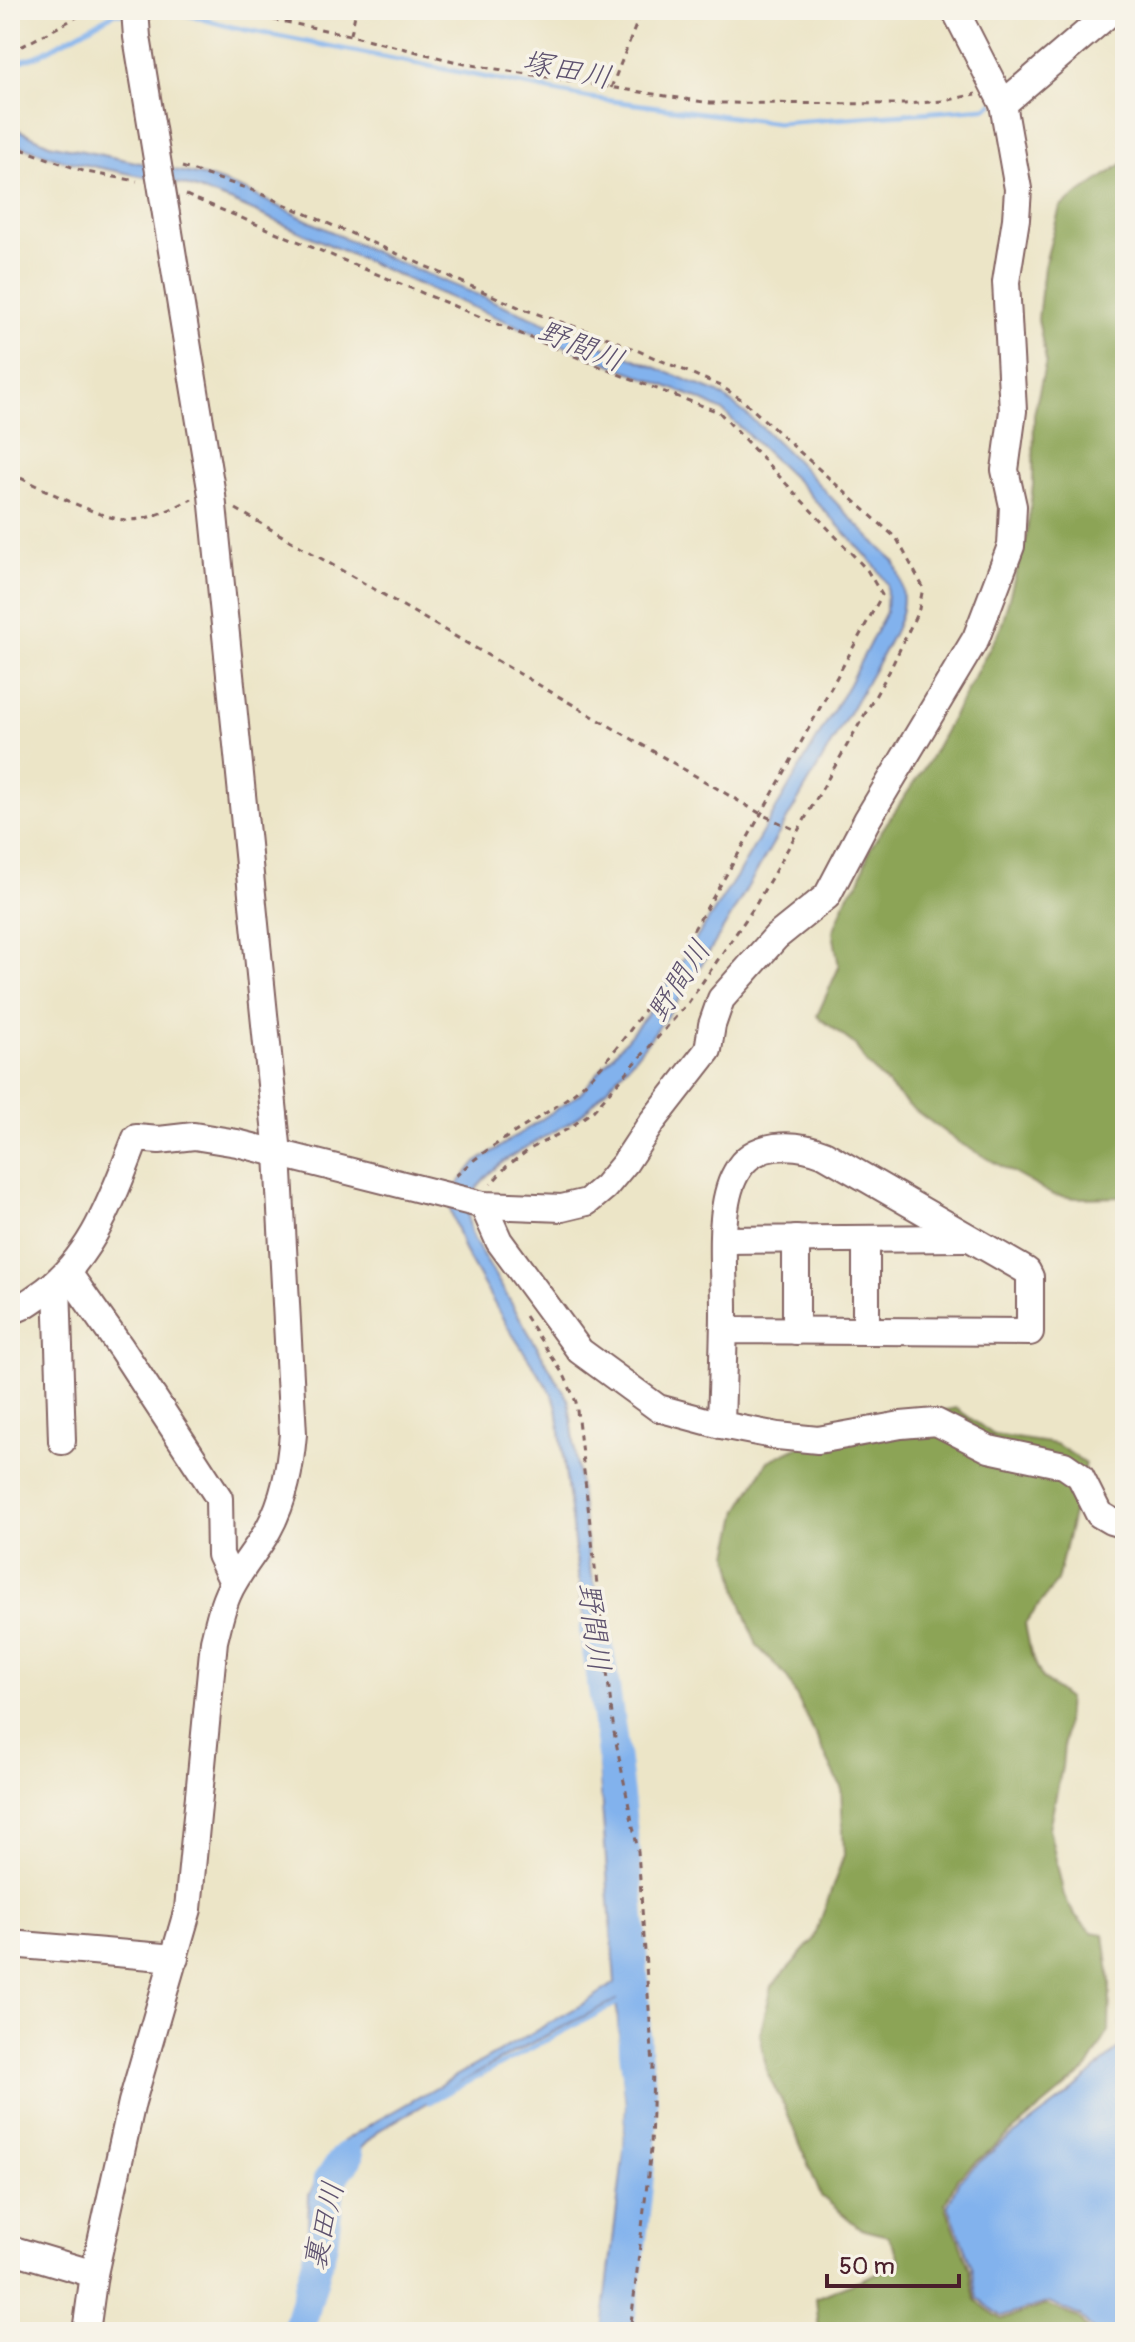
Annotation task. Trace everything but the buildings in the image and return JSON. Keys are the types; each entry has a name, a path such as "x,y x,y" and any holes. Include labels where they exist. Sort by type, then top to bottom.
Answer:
{"street":[{"path":"86,2332 94,2274 132,2102 188,1909 214,1641 221,1611 233,1582 268,1531 284,1495 293,1434 278,1154 212,495 156,158 135,10"},
{"path":"10,1310 18,1309 62,1279 88,1245 111,1202 136,1138 159,1140 194,1136 237,1143 483,1205 562,1208 587,1202 605,1187 708,1050 721,999 776,937 827,896 867,820 976,638 1011,546 1013,506 1005,470 1013,411 1006,282 1018,189 998,95 955,10"},
{"path":"998,95 1113,10"},
{"path":"721,1425 725,1220 734,1175 753,1153 778,1147 802,1147 824,1154 1027,1271 1030,1277 1030,1332 724,1330"},
{"path":"483,1205 499,1241 580,1351 658,1408 721,1425 818,1440 919,1422 936,1422 989,1449 1064,1465 1080,1476 1099,1514 1125,1525"},
{"path":"725,1240 969,1238"},
{"path":"796,1239 796,1331"},
{"path":"866,1239 866,1331"},
{"path":"62,1279 62,1441"},
{"path":"62,1279 121,1348 219,1498 220,1555 233,1582"},
{"path":"10,1944 175,1958"},
{"path":"10,2249 94,2274"}],"path":[{"path":"10,50 90,10"},
{"path":"226,10 350,35 465,64 710,103 816,105 944,101 998,95"},
{"path":"350,35 356,10"},
{"path":"611,88 642,10"},
{"path":"10,145 86,172 161,185 630,379 719,412 867,570 882,595 761,814 670,969 630,1028 593,1075 563,1102 508,1134 465,1167 448,1184 446,1194"},
{"path":"156,158 252,190 523,309 608,338 721,386 741,399 897,539 923,587 919,609 889,672 755,906 688,1003 593,1111 507,1166 487,1189 483,1205"},
{"path":"10,473 124,521 158,516 195,497 212,495 761,814 798,831"},
{"path":"524,1315 565,1377 576,1402 614,1732 638,1851 653,2066 651,2149 630,2332"}],"green space":[{"path":"1125,162 1125,1197 1076,1198 1053,1195 958,1142 908,1105 866,1063 855,1045 817,1016 839,967 833,932 848,894 859,882 870,848 928,762 1001,627 1027,533 1033,485 1034,414 1046,361 1038,319 1044,267 1060,207"},
{"path":"956,1408 994,1435 1056,1444 1085,1463 1057,1581 1025,1624 1031,1654 1042,1678 1068,1699 1062,1767 1049,1828 1064,1896 1074,1914 1091,1932 1104,1934 1110,1982 1109,2031 1086,2070 957,2178 945,2204 970,2270 976,2301 1002,2320 1047,2305 1078,2318 1089,2332 819,2332 816,2298 902,2263 888,2236 861,2229 821,2196 785,2108 767,2073 760,2034 772,1986 813,1941 844,1855 841,1787 787,1677 757,1646 740,1600 729,1554 739,1510 768,1461 823,1435"}],"water":[{"name":"野間川","path":"10,126 49,144 208,177 242,189 380,255 718,393 788,452 894,561 900,577 903,604 890,639 685,990 636,1056 587,1110 518,1152 483,1180 472,1197 468,1217 474,1240 569,1401 589,1565 596,1589 632,1990 632,2038 638,2106 613,2332 602,2332 624,2151 626,2105 616,2000 514,2052 378,2131 347,2162 324,2199 316,2286 303,2332 296,2332 306,2297 309,2195 325,2162 344,2141 615,1983 595,1709 557,1407 464,1250 450,1208 455,1188 474,1164 581,1093 646,1016 738,874 849,684 886,612 887,584 874,564 799,483 723,411 413,282 233,202 185,185 62,160 10,142"},
{"path":"1125,1925 1125,2332 1094,2332 1080,2316 1049,2302 1002,2317 978,2299 972,2267 948,2205 959,2180 996,2148 1068,2095 1121,2046"}],"waterway":[{"name":"塚田川","path":"142,12 174,11 232,27 590,98 778,123 986,108 992,104"},
{"name":"塚田川","path":"10,64 37,56 115,13 128,13"},
{"name":"野間川","path":"595,1631 611,1735 622,1839 631,1943 635,2048 642,2108 633,2220 617,2332"},
{"path":"429,2102 634,1994"},
{"name":"裏田川","path":"298,2332 322,2243 330,2179 347,2157"}]}
